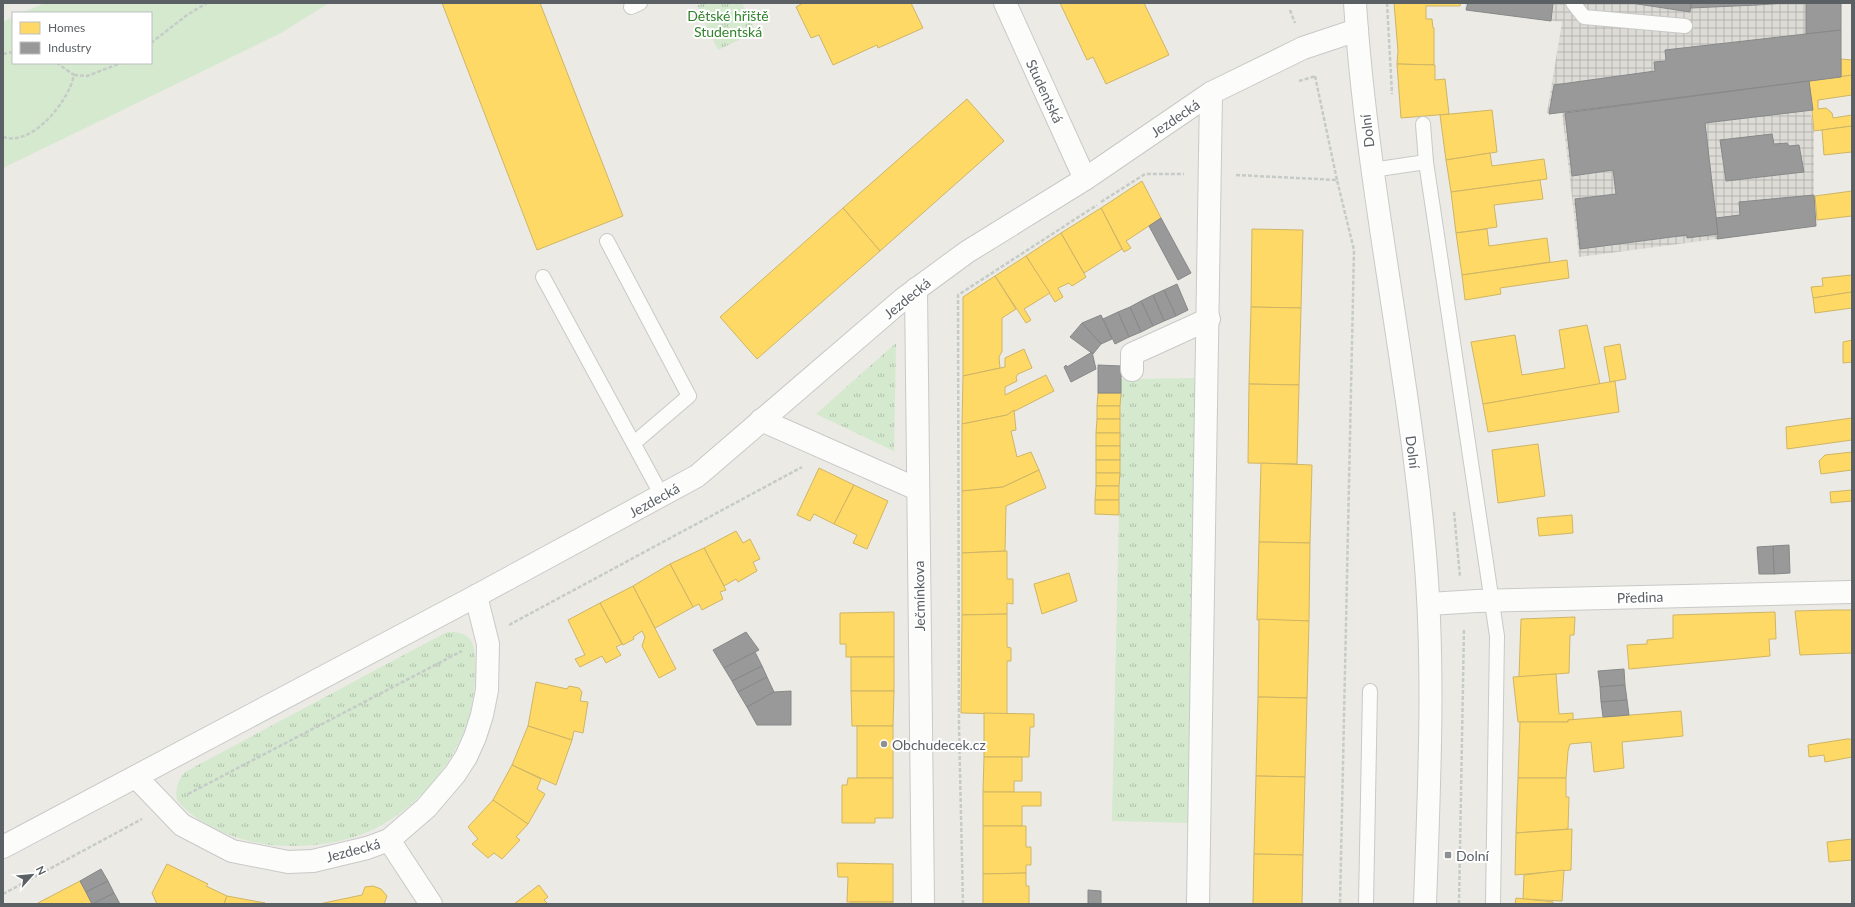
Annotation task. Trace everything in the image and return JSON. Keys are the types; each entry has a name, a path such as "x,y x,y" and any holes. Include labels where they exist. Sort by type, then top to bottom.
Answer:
{"street":[{"name":"Studentská","path":"1004,3 1085,179"},
{"name":"Dolní","path":"1355,3 1372,170 1410,425 1425,552 1429,604 1430,657 1425,904"},
{"name":"Jezdecká","path":"3,847 476,596 697,476 916,289 967,252 1085,179 1211,93 1303,48 1357,30"},
{"path":"1198,904 1209,319 1211,93"},
{"name":"Ječmínkova","path":"916,289 923,904"},
{"path":"1132,370 1132,354 1209,319"},
{"path":"762,420 918,489"},
{"name":"Předina","path":"1429,604 1492,600 1852,592"},
{"name":"Jezdecká","path":"136,777 182,825 232,851 288,862 313,861 338,856 389,840 426,808 455,774 466,757 482,715 487,690 488,644 476,596"},
{"path":"389,840 432,904"}],"lane":[{"path":"1573,3 1584,17 1685,26"},
{"path":"1423,124 1426,162 1497,636 1492,904"},
{"path":"1372,170 1426,162"},
{"path":"607,241 689,396 634,443"},
{"path":"543,277 662,496"},
{"path":"1366,904 1370,691"}],"path":[{"path":"152,42 187,15 207,3"},
{"path":"1386,3 1392,95"},
{"path":"1290,10 1303,48 1316,76 1337,180 1354,250 1340,904"},
{"path":"58,64 74,75 87,76 118,64"},
{"path":"3,137 19,138 34,131 62,102 72,86 74,75"},
{"path":"1294,82 1316,76"},
{"path":"963,904 959,727 958,295 1145,174 1210,174 1337,180"},
{"path":"164,807 487,638 806,464"},
{"path":"1459,562 1460,580"},
{"path":"1459,904 1464,625"}],"shaded area":[{"path":"1466,3 1839,3 1810,109 1814,130 1814,195 1816,226 1579,257 1562,112 1547,113 1562,22 1465,9"}],"green space":[{"path":"45,3 329,3 281,33 3,168 3,22 12,18 12,64 152,64 152,12 24,12"},
{"name":"Dětské hřiště Studentská","path":"703,3 742,3 756,32 718,50 697,6"},
{"path":"896,343 894,451 816,414"},
{"path":"1199,378 1190,823 1112,821 1121,379"},
{"path":"450,632 466,635 473,645 475,654 475,675 472,706 464,731 446,765 435,780 410,805 382,825 356,837 328,843 299,846 271,845 232,836 207,825 177,800 176,792 178,785 185,772 445,633"}],"building: Homes":[{"path":"442,3 540,3 623,216 537,250"},
{"path":"803,3 911,3 923,28 878,48 877,45 833,65 819,35 811,38 796,7"},
{"path":"1060,3 1144,3 1169,55 1106,84 1093,57 1087,60"},
{"path":"1394,3 1461,3 1460,6 1426,6 1426,19 1432,19 1434,28 1434,65 1397,64 1398,51"},
{"path":"1841,59 1852,60 1852,75 1841,77"},
{"path":"1397,64 1435,65 1435,80 1445,79 1449,114 1401,118"},
{"path":"1852,75 1852,95 1818,100 1818,109 1826,108 1832,113 1833,118 1852,115 1852,126 1814,131 1809,81"},
{"path":"967,99 1004,141 880,251 843,208"},
{"path":"1492,110 1497,152 1446,160 1440,115"},
{"path":"1852,126 1852,152 1824,155 1822,130"},
{"path":"1490,153 1492,166 1544,159 1547,179 1451,192 1446,160"},
{"path":"1540,180 1543,199 1494,205 1497,227 1456,233 1451,192"},
{"path":"1142,181 1161,218 1126,241 1131,248 1124,252 1101,208"},
{"path":"1852,191 1852,216 1817,220 1815,196"},
{"path":"843,208 880,251 757,359 720,317"},
{"path":"1101,208 1122,249 1084,273 1061,233"},
{"path":"1252,229 1303,230 1301,308 1251,307"},
{"path":"1487,229 1489,246 1547,238 1550,262 1462,275 1456,233"},
{"path":"1061,233 1086,277 1072,286 1069,283 1058,288 1063,297 1055,302 1026,256"},
{"path":"1026,256 1050,293 1024,309 1031,320 1026,323 995,276"},
{"path":"1567,260 1569,278 1500,288 1501,294 1465,300 1462,275"},
{"path":"1852,275 1852,292 1813,298 1811,287 1823,286 1822,278"},
{"path":"995,276 1016,309 1002,318 1002,351 999,357 1000,368 963,376 963,297"},
{"path":"1852,292 1852,308 1815,313 1813,298"},
{"path":"1251,307 1301,308 1299,385 1249,384"},
{"path":"1587,325 1600,384 1483,404 1471,342 1515,335 1522,375 1565,368 1559,330"},
{"path":"1852,340 1852,362 1843,363 1843,342"},
{"path":"1620,344 1626,379 1610,382 1604,347"},
{"path":"1024,349 1032,368 1018,374 1016,377 1017,381 1005,387 1005,395 1046,375 1054,391 1007,415 962,424 963,376 1005,367 1005,358"},
{"path":"1615,381 1619,412 1488,432 1483,404"},
{"path":"1249,384 1299,385 1297,464 1248,463"},
{"path":"1098,393 1121,393 1120,406 1097,406"},
{"path":"1097,406 1120,406 1120,419 1097,419"},
{"path":"1014,410 1016,430 1011,431 1017,457 1031,452 1039,470 1003,487 962,491 962,424 1007,415"},
{"path":"1852,418 1852,440 1787,449 1786,427"},
{"path":"1097,419 1120,419 1120,433 1096,433"},
{"path":"1096,433 1120,433 1120,446 1096,446"},
{"path":"1538,444 1545,496 1498,503 1492,450"},
{"path":"1096,446 1120,446 1120,460 1096,460"},
{"path":"1852,452 1852,470 1821,474 1819,461 1825,455"},
{"path":"1096,460 1120,460 1120,473 1096,473"},
{"path":"1261,463 1312,465 1310,543 1259,542"},
{"path":"819,468 854,485 834,524 814,514 810,521 797,515"},
{"path":"1039,470 1046,488 1006,506 1005,551 962,553 962,491 1003,487"},
{"path":"1096,473 1120,473 1119,486 1096,486"},
{"path":"854,485 888,501 867,549 853,543 857,535 834,524"},
{"path":"1096,486 1119,486 1119,500 1095,500"},
{"path":"1852,490 1852,501 1831,503 1830,492"},
{"path":"1095,500 1119,500 1119,515 1095,514"},
{"path":"1572,515 1573,533 1539,536 1537,518"},
{"path":"736,531 743,543 750,539 760,559 753,562 757,571 738,582 736,579 724,586 704,548"},
{"path":"1259,542 1310,543 1309,621 1257,620"},
{"path":"704,548 726,590 720,592 723,599 702,610 699,604 693,607 670,564"},
{"path":"1007,551 1007,579 1013,579 1013,604 1007,603 1007,614 962,615 962,553"},
{"path":"670,564 693,607 655,628 633,586"},
{"path":"1069,573 1077,601 1042,614 1034,584"},
{"path":"633,586 676,669 659,678 642,646 645,637 642,631 633,637 634,639 623,645 600,603"},
{"path":"600,603 622,644 616,647 621,655 606,663 602,656 580,667 575,659 585,655 568,620"},
{"path":"1852,610 1852,653 1800,655 1795,611"},
{"path":"894,612 894,657 846,657 846,644 840,644 840,613"},
{"path":"1775,612 1776,639 1769,639 1770,656 1629,669 1627,645 1647,644 1647,640 1673,638 1673,615"},
{"path":"1007,614 1007,647 1011,648 1011,661 1007,661 1007,714 961,713 962,615"},
{"path":"1575,617 1574,635 1570,635 1569,673 1519,677 1521,619"},
{"path":"1259,619 1309,621 1307,698 1258,697"},
{"path":"851,657 894,657 894,691 851,691"},
{"path":"1556,674 1559,714 1573,713 1573,720 1568,720 1568,722 1518,722 1513,677"},
{"path":"536,682 567,689 569,686 579,688 582,692 580,701 588,702 583,733 574,731 572,740 528,726"},
{"path":"851,691 894,691 893,726 852,726"},
{"path":"1258,697 1307,698 1305,777 1256,776"},
{"path":"1681,711 1683,736 1622,742 1624,768 1594,772 1591,742 1570,744 1566,778 1518,778 1520,722 1568,722 1568,720"},
{"path":"984,713 1034,714 1034,727 1030,727 1029,757 984,757"},
{"path":"528,726 572,740 556,785 512,765"},
{"path":"857,726 893,726 893,778 857,778"},
{"path":"1852,739 1852,757 1825,762 1824,755 1809,757 1808,745"},
{"path":"984,757 1022,757 1022,781 1014,781 1014,792 983,792"},
{"path":"512,765 541,779 537,789 545,794 528,824 493,800"},
{"path":"1256,776 1305,777 1303,855 1254,854"},
{"path":"848,778 893,778 893,818 875,818 875,823 842,823 842,785 847,785"},
{"path":"1518,778 1566,778 1566,797 1569,797 1568,829 1516,833"},
{"path":"983,792 1041,792 1041,806 1022,806 1022,826 983,826"},
{"path":"493,800 528,824 516,837 520,840 502,859 494,853 488,858 472,844 478,839 468,827"},
{"path":"983,826 1026,826 1026,847 1031,847 1031,865 1026,865 1026,873 983,874"},
{"path":"1572,829 1571,870 1515,875 1516,833"},
{"path":"1852,839 1852,860 1829,862 1827,842"},
{"path":"1254,854 1303,855 1302,904 1253,904"},
{"path":"837,863 893,864 893,902 847,902 848,877 838,877"},
{"path":"167,864 208,884 206,886 227,896 224,904 157,904 152,893"},
{"path":"1564,870 1562,901 1523,899 1524,875"},
{"path":"1026,873 1026,886 1029,886 1029,904 983,904 983,874"},
{"path":"80,881 92,904 36,904"},
{"path":"539,885 548,897 544,900 548,904 514,904"},
{"path":"373,886 381,889 387,896 384,904 319,904 362,895 365,887"},
{"path":"227,896 265,903 224,904"},
{"path":"1516,898 1553,902 1553,904 1515,904"},
{"path":"851,902 893,902 893,904 851,904"}],"building: Industry":[{"path":"1468,3 1553,3 1551,21 1466,10"},
{"path":"1631,3 1691,3 1690,12"},
{"path":"1691,3 1757,3 1757,5 1691,8"},
{"path":"1757,3 1785,3 1757,5"},
{"path":"1806,3 1841,3 1841,30 1806,34"},
{"path":"1841,30 1841,77 1549,114 1554,85 1655,71 1654,62 1666,61 1665,50"},
{"path":"1809,81 1813,110 1705,123 1718,234 1687,238 1687,235 1580,249 1575,199 1616,194 1613,170 1572,176 1565,113"},
{"path":"1772,134 1774,144 1787,143 1789,146 1799,145 1804,172 1726,181 1720,140"},
{"path":"1814,195 1816,226 1717,239 1718,234 1716,218 1740,215 1739,202"},
{"path":"1161,218 1191,273 1178,280 1149,226"},
{"path":"1177,284 1188,310 1176,316 1164,290"},
{"path":"1164,290 1176,316 1164,321 1153,295"},
{"path":"1153,295 1164,321 1153,326 1141,301"},
{"path":"1141,301 1153,326 1141,332 1130,307"},
{"path":"1130,307 1141,332 1129,337 1118,312"},
{"path":"1118,312 1129,337 1115,344 1103,319"},
{"path":"1101,315 1112,339 1101,344 1082,323"},
{"path":"1082,323 1101,344 1093,354 1070,337"},
{"path":"1092,352 1096,369 1071,382 1064,367 1066,365 1067,367"},
{"path":"1098,365 1121,366 1121,393 1098,393"},
{"path":"1789,545 1790,573 1774,574 1773,546"},
{"path":"1773,546 1774,574 1759,574 1757,547"},
{"path":"746,632 759,650 724,668 713,650"},
{"path":"755,652 762,666 732,681 724,668"},
{"path":"762,666 767,677 738,692 732,681"},
{"path":"1624,669 1625,685 1600,687 1598,671"},
{"path":"767,677 774,692 747,707 738,692"},
{"path":"1625,685 1627,700 1601,702 1600,687"},
{"path":"791,691 791,725 757,725 747,707 774,692"},
{"path":"1627,700 1629,715 1603,717 1601,702"},
{"path":"101,869 108,881 86,892 80,881"},
{"path":"108,881 114,893 92,904 86,892"},
{"path":"1088,890 1101,891 1101,904 1088,904"},
{"path":"114,893 120,904 93,904"}],"place":[{"name":"Obchudecek.cz","path":"884,744"},
{"name":"Dolní","path":"1448,855"}]}
